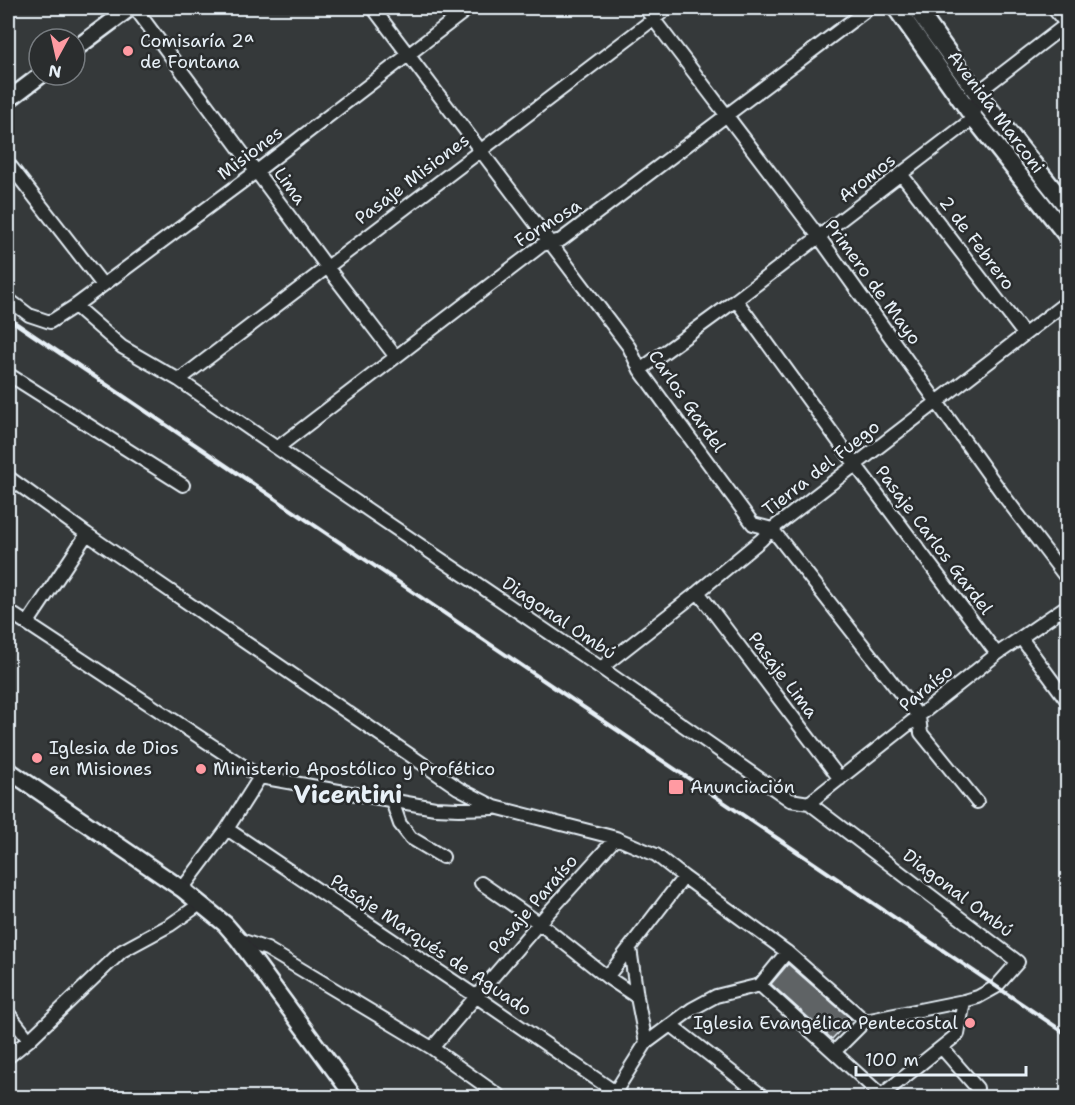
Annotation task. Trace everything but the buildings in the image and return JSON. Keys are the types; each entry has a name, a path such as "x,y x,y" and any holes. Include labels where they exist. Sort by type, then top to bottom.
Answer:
{"main road":[{"name":"Avenida Marconi","path":"896,8 974,118 1068,237"},
{"name":"Avenida Marconi","path":"916,8 977,93 1068,208"}],"street":[{"path":"87,40 130,8"},
{"name":"Lima","path":"135,8 396,357"},
{"name":"Carlos Gardel","path":"374,8 629,347 640,369 753,524 772,529 919,717 921,733 977,802"},
{"name":"Misiones","path":"8,299 29,315 50,322 75,306 257,171 469,8"},
{"name":"Primero de Mayo","path":"645,8 819,237 1004,496 1068,580"},
{"name":"Pasaje Misiones","path":"179,380 668,8"},
{"name":"Formosa","path":"277,448 542,245 561,240 869,8"},
{"path":"974,118 977,93 1067,25 1053,8"},
{"path":"8,100 27,86"},
{"name":"Aromos","path":"640,369 736,300 974,118"},
{"path":"8,163 103,285"},
{"name":"2 de Febrero","path":"901,174 1024,334"},
{"name":"Pasaje Carlos Gardel","path":"736,300 997,654"},
{"name":"Tierra del Fuego","path":"601,668 698,592 772,529 1068,301"},
{"name":"Diagonal Ombú","path":"75,306 122,347 179,380 790,800 809,803 1018,962 996,987 978,997 964,1001"},
{"path":"8,374 183,485"},
{"path":"8,477 87,534 458,788 495,807 616,838 656,855 787,952 865,1021"},
{"path":"27,624 87,534"},
{"name":"Pasaje Lima","path":"698,592 840,779"},
{"name":"Paraíso","path":"809,803 997,654 1068,605"},
{"path":"8,611 260,777 435,808 495,807"},
{"path":"1020,638 1068,702"},
{"path":"8,770 182,890 225,924 355,1098"},
{"path":"182,890 227,829 260,777"},
{"path":"392,801 400,824 411,838 443,857"},
{"name":"Pasaje Marqués de Aguado","path":"227,829 477,997 615,1096"},
{"name":"Pasaje Paraíso","path":"432,1048 539,923 616,838"},
{"path":"608,976 684,877"},
{"path":"481,883 539,923 637,998"},
{"path":"8,1057 29,1040 122,951 170,925 200,904"},
{"path":"238,939 267,949 432,1048 502,1098"},
{"path":"630,948 646,1043"},
{"path":"615,1096 646,1043 692,1009 716,996 759,985 787,952"},
{"path":"759,985 879,1096 958,1034 964,1001 865,1021 834,1052"},
{"path":"8,1012 29,1040"},
{"path":"671,1025 765,1098"},
{"path":"942,1048 977,1088 976,1098"}],"railway":[{"path":"8,318 1068,1035"}],"place":[{"name":"Comisaría 2ª de Fontana","path":"128,51"},
{"name":"Iglesia de Dios en Misiones","path":"37,758"},
{"name":"Ministerio Apostólico y Profético","path":"201,769"},
{"name":"Anunciación","path":"676,787"},
{"name":"Iglesia Evangélica Pentecostal","path":"970,1023"}],"district":[{"name":"Vicentini","path":"348,795"}]}
